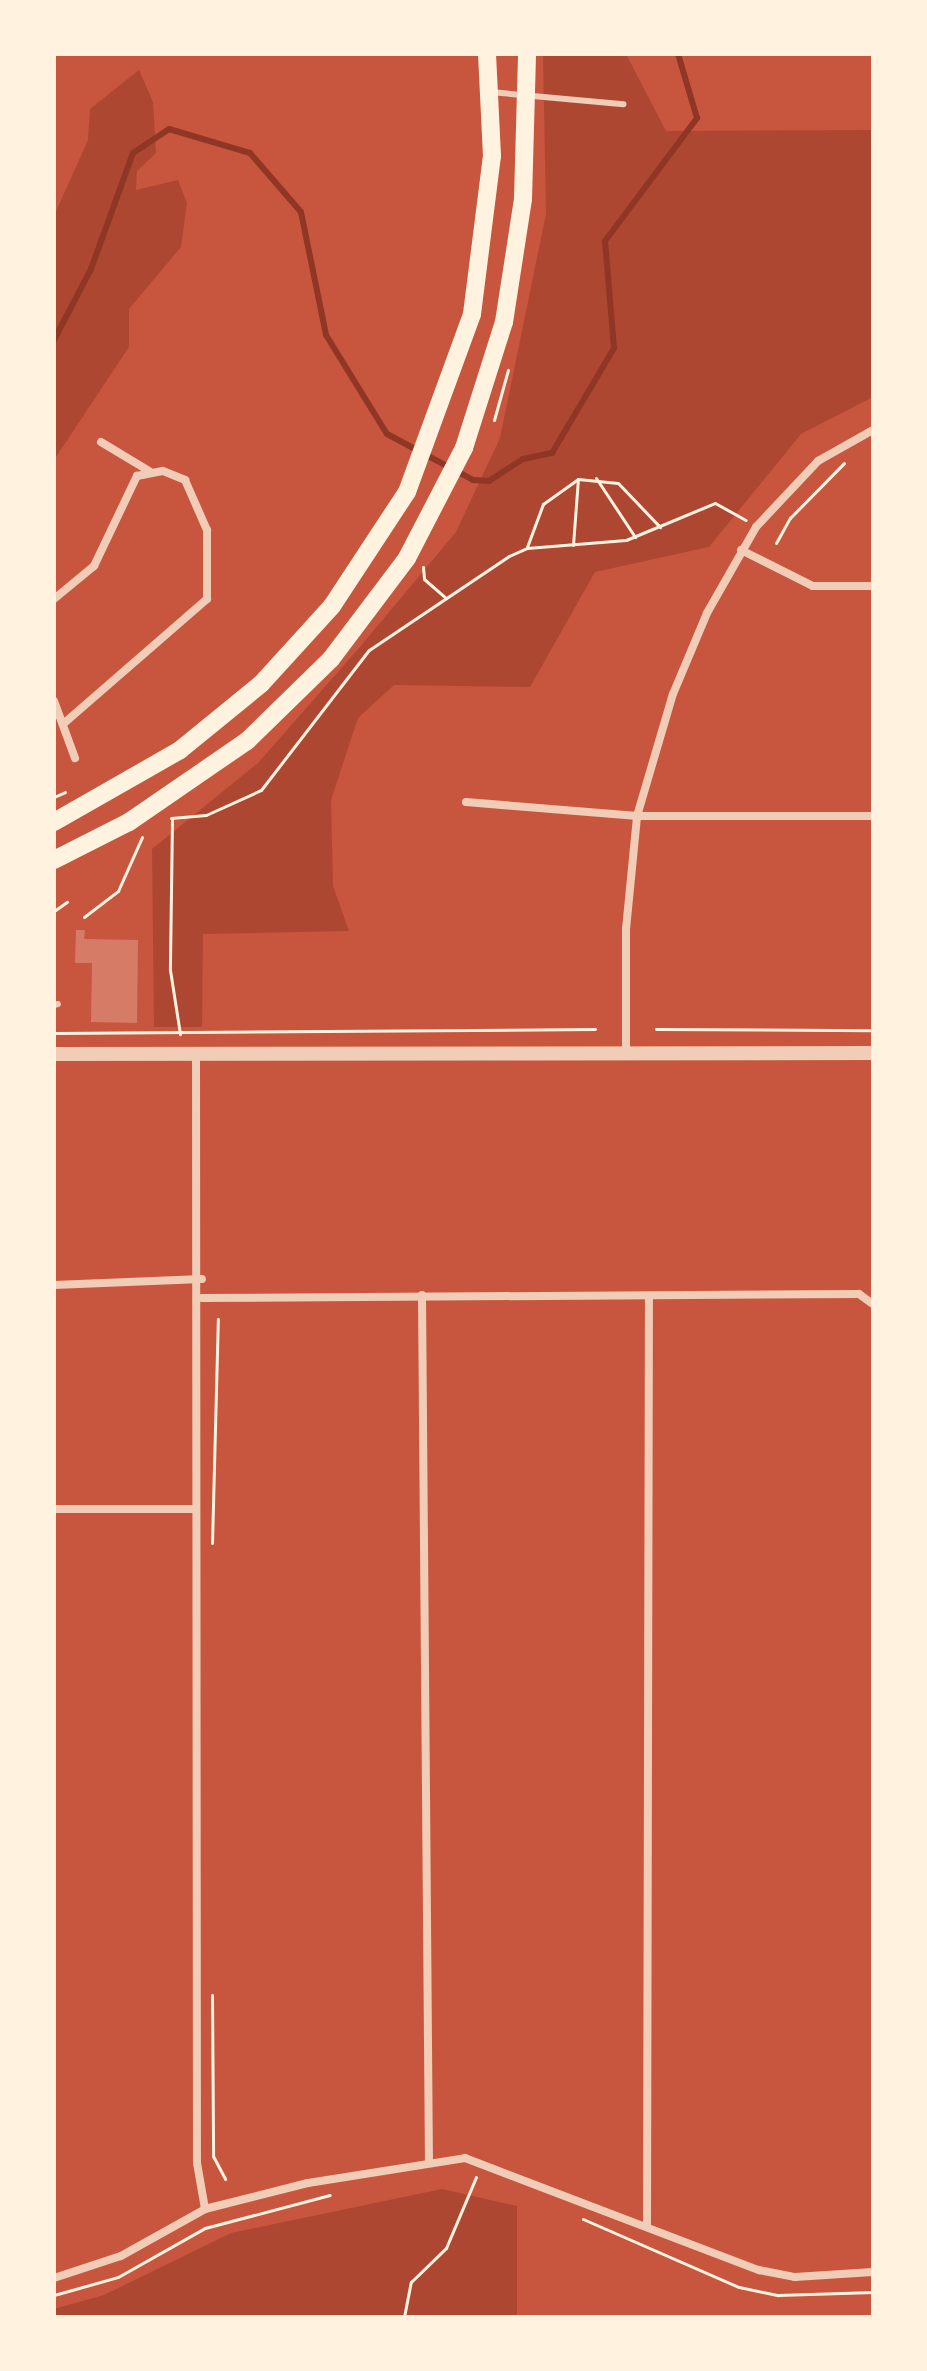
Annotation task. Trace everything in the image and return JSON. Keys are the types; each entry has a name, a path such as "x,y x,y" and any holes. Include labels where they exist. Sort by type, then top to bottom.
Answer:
{"main road":[{"path":"54,822 180,750 224,717 332,606 407,492 432,440 466,343 479,275 492,156 487,54"},
{"path":"54,860 129,822 247,741 370,613 437,506 464,448 512,287 527,97 527,54"},
{"path":"224,717 247,741"}],"street":[{"path":"626,1053 626,929 637,816 673,694 741,550 818,461 873,430"},
{"path":"63,724 207,599 207,530 197,497 185,480 149,471 101,442"},
{"path":"54,599 94,566 137,476 149,471"},
{"path":"741,550 813,586 873,586"},
{"path":"54,701 75,758"},
{"path":"466,802 637,816 873,816"},
{"path":"54,1054 873,1053"},
{"path":"196,1054 202,1279 194,1509 197,2163 205,2209"},
{"path":"54,1285 202,1279"},
{"path":"202,1298 859,1294 873,1304"},
{"path":"422,1295 429,2163"},
{"path":"647,2227 649,1296"},
{"path":"54,1509 194,1509"},
{"path":"54,2278 121,2256 205,2209 429,2163 483,2160 647,2227 771,2273 873,2272"}],"lane":[{"path":"490,92 623,104"}],"path":[{"path":"776,543 790,518 851,459"},
{"path":"596,478 635,537"},
{"path":"527,548 543,504 578,479 596,478 634,495 660,527"},
{"path":"573,545 578,479"},
{"path":"163,820 206,815 261,790 369,650 445,597 527,548 635,537 715,503 738,514"},
{"path":"429,553 424,579 445,597"},
{"path":"173,817 170,970 180,1034"},
{"path":"84,917 118,891 147,830"},
{"path":"54,911 67,902"},
{"path":"54,1033 595,1029"},
{"path":"656,1029 873,1030"},
{"path":"211,1558 218,1319"},
{"path":"212,1984 213,2156 225,2179"},
{"path":"468,2173 492,2180"},
{"path":"404,2317 411,2282 446,2248 477,2174"},
{"path":"54,2295 118,2277 205,2228 344,2193"},
{"path":"579,2218 739,2287 778,2295 873,2292"}],"shaded area":[{"path":"543,54 626,54 666,131 873,130 873,397 801,434 709,547 595,572 530,687 394,685 358,718 331,800 333,886 349,931 203,934 202,1027 154,1027 152,849 258,763 359,648 456,532 500,438 546,214"},
{"path":"139,70 153,102 156,153 137,171 136,190 178,180 187,203 181,247 129,309 129,347 54,460 54,216 88,140 90,109"},
{"path":"442,2189 517,2206 517,2317 54,2317 54,2309 104,2295 231,2233"}],"building":[{"path":"76,930 85,930 84,939 138,940 137,1023 91,1022 92,963 75,963"}],"waterway":[{"path":"54,340 91,269 133,153 169,129 250,153 301,212 326,335 387,434 473,480 489,481 523,459 552,453 614,348 605,241 697,118 678,54"}]}
